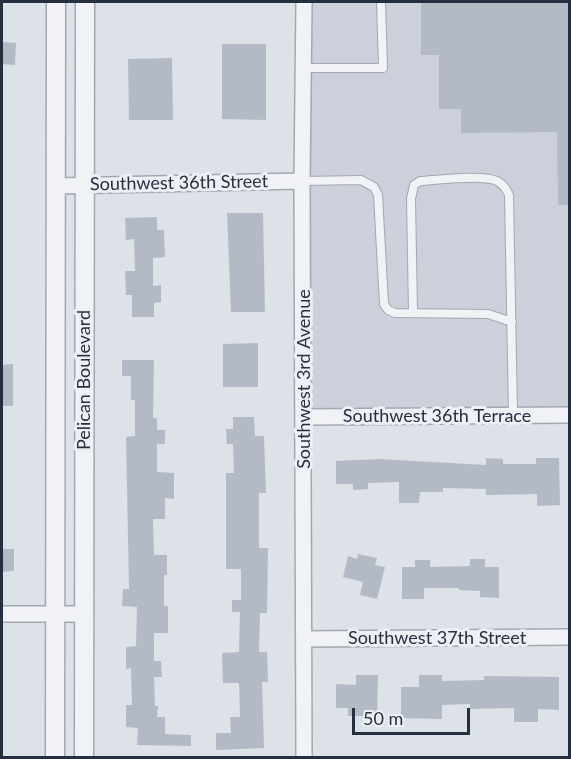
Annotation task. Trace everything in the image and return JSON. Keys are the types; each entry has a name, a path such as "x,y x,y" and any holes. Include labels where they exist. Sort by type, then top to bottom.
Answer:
{"street":[{"name":"Pelican Boulevard","path":"55,758 56,2"},
{"name":"Pelican Boulevard","path":"84,2 84,758"},
{"name":"Southwest 3rd Avenue","path":"304,2 302,181 304,758"},
{"name":"Southwest 36th Street","path":"56,186 302,181"},
{"name":"Southwest 36th Terrace","path":"304,417 570,415"},
{"path":"2,614 84,614"},
{"name":"Southwest 37th Street","path":"305,639 570,637"}],"lane":[{"path":"303,68 383,68 381,2"},
{"path":"413,312 411,199 414,185 420,182 483,178 497,181 506,188 509,195 513,415"},
{"path":"302,181 361,180 374,187 378,195 384,304 388,310 395,313 488,314 512,322"}],"shaded area":[{"path":"304,2 569,2 569,415 304,417"}],"building":[{"path":"421,2 570,2 570,205 558,205 557,132 461,133 461,109 439,109 439,55 421,55"},
{"path":"2,42 16,43 15,65 2,64"},
{"path":"222,44 266,44 266,120 222,119"},
{"path":"172,58 173,120 129,120 128,59"},
{"path":"227,213 263,213 265,312 231,312"},
{"path":"157,217 157,230 164,230 165,257 153,258 153,286 161,285 161,302 154,303 154,317 132,317 132,295 126,295 125,271 135,271 134,239 126,240 125,218"},
{"path":"258,343 258,387 223,387 223,344"},
{"path":"122,360 154,360 153,418 157,418 157,430 165,430 165,444 157,444 157,472 174,473 174,499 165,498 165,519 153,519 154,555 167,555 167,575 164,575 164,606 168,606 168,633 154,633 154,661 161,661 162,677 154,677 155,706 158,706 157,717 165,717 165,734 191,735 191,746 137,745 138,728 126,727 126,705 132,705 131,668 126,669 126,647 136,646 137,607 122,606 123,589 129,589 126,437 135,436 135,400 131,400 131,376 122,376"},
{"path":"13,364 13,406 2,406 2,365"},
{"path":"233,417 254,417 255,436 264,436 266,493 259,493 259,548 268,548 267,613 260,613 259,652 267,652 268,682 262,682 264,748 216,750 216,733 231,733 230,717 240,717 239,683 223,683 222,653 239,652 240,612 232,612 232,600 241,600 241,569 226,569 226,473 234,473 233,444 227,444 226,429 233,429"},
{"path":"486,458 503,459 503,464 536,464 536,458 559,458 560,505 537,506 537,494 486,495 486,489 443,488 443,492 420,492 419,503 399,503 399,482 368,483 368,489 353,490 353,484 336,484 336,461 378,459 486,465"},
{"path":"2,549 14,549 14,571 2,572"},
{"path":"358,554 377,558 375,565 385,567 377,599 360,595 363,582 343,577 348,556 357,559"},
{"path":"470,559 485,559 485,567 499,567 499,598 480,597 480,591 459,590 459,588 424,588 424,599 402,599 402,567 415,567 415,560 430,560 430,567 470,566"},
{"path":"356,675 378,675 377,716 348,716 348,708 336,708 336,684 356,685"},
{"path":"419,675 442,675 442,681 484,680 484,676 559,677 559,710 538,709 538,722 514,722 514,708 470,709 470,704 442,705 442,719 401,718 401,687 419,687"}]}
